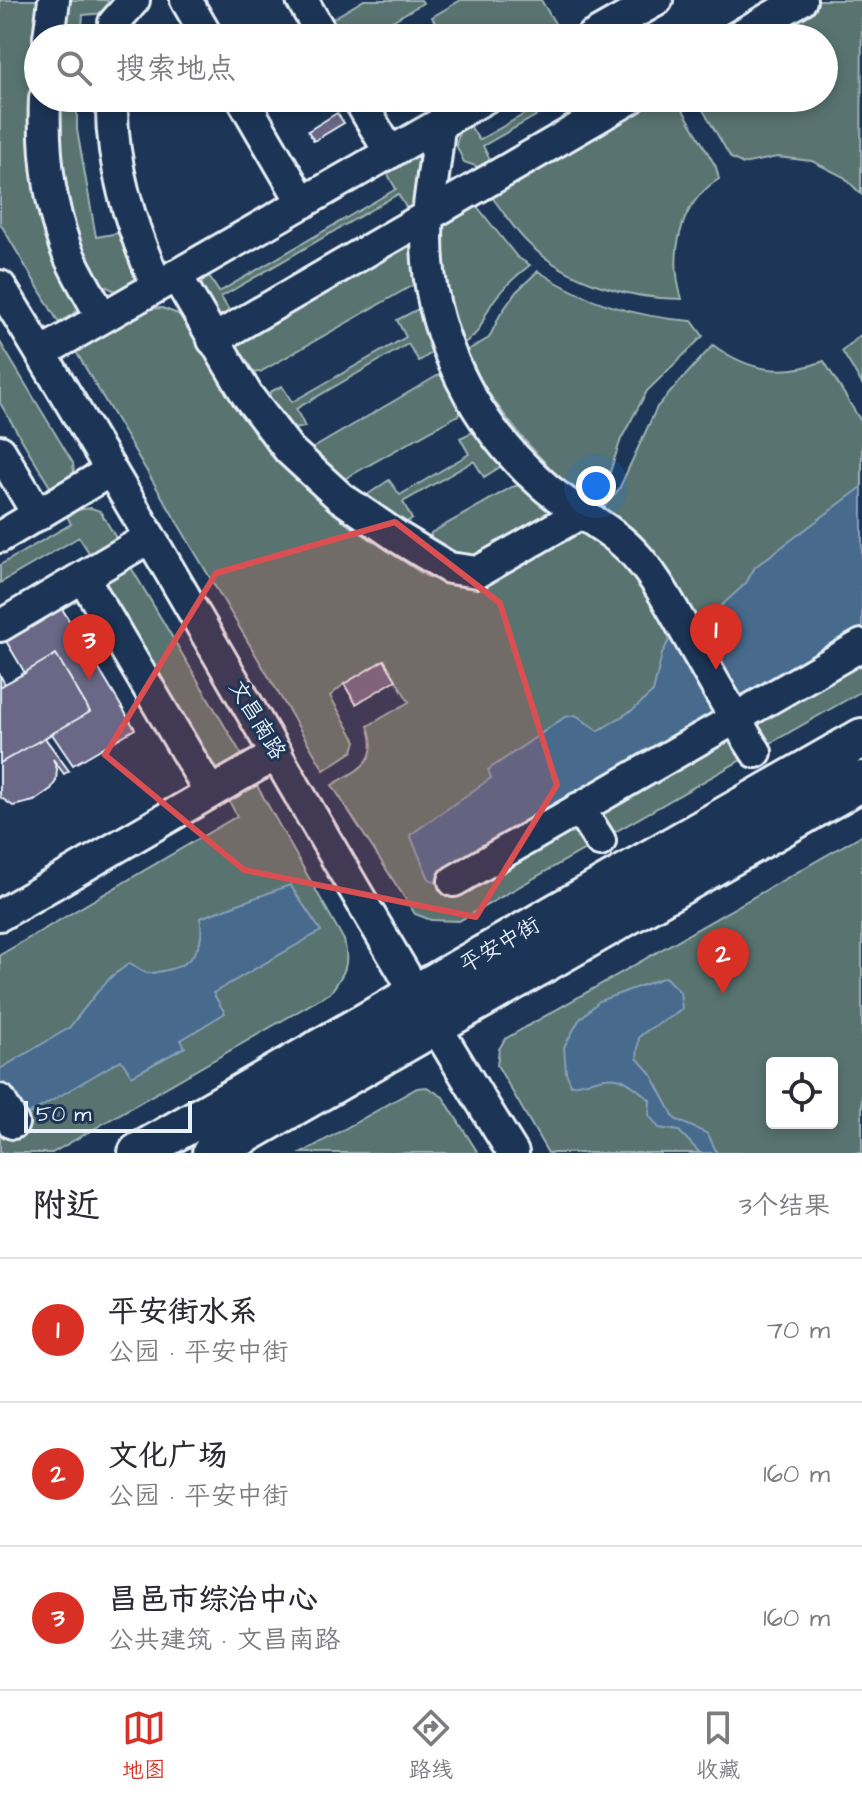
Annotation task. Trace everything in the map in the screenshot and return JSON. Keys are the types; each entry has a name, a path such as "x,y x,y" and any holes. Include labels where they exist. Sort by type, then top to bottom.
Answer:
{"main road":[{"name":"平安中街","path":"212,1153 425,1009 862,738"},
{"name":"平安中街","path":"138,1153 425,1009 862,781"}],"street":[{"path":"51,24 54,0"},
{"path":"114,24 134,0"},
{"path":"186,0 200,24"},
{"path":"302,0 316,24"},
{"path":"615,24 657,0"},
{"path":"759,24 801,0"},
{"path":"45,112 47,172 55,213 66,248 102,318"},
{"path":"112,112 111,126 133,229 166,280 213,340 255,406 289,450 321,482 401,539 449,568 478,572 581,513"},
{"path":"250,112 303,203"},
{"path":"366,112 390,153"},
{"path":"41,353 460,112"},
{"path":"213,340 607,112"},
{"path":"439,124 437,162 428,215 431,290 438,320 459,375 496,437 543,486 622,542 639,558 666,598 756,752"},
{"name":"文昌南路","path":"0,286 425,1009 513,1153"},
{"path":"0,451 38,515"},
{"path":"0,537 110,471"},
{"path":"0,626 149,538"},
{"path":"83,577 210,792"},
{"path":"454,881 862,645"},
{"path":"0,915 277,754"},
{"path":"579,808 600,841"}],"highlighted area":[{"path":"395,522 500,603 557,785 476,917 244,870 105,755 216,573"}],"green space":[{"path":"0,0 42,0 40,24 24,24 24,112 35,112 87,304 59,323 0,223"},
{"path":"66,0 108,0 105,13 83,15 82,24 62,24"},
{"path":"364,0 421,0 423,3 387,24 335,24 332,19"},
{"path":"461,0 541,0 555,24 436,24 432,17"},
{"path":"814,0 862,0 861,194 844,177 812,161 777,157 743,164 731,158 704,112 838,112 838,24 771,24"},
{"path":"57,112 77,112 77,130 96,237 119,233 135,280 124,289 115,291 99,283 65,214 56,141"},
{"path":"528,112 542,112 483,146 491,162 481,168 464,162 456,145 460,129 469,124 479,140"},
{"path":"622,112 684,112 716,167 719,179 694,202 680,233 677,266 682,299 619,291 559,267 526,241 491,196"},
{"path":"421,153 423,203 409,212 398,194 221,297 232,315 216,315 198,287 208,275 219,292 396,189 386,171"},
{"path":"476,205 517,257 530,265 500,292 478,330 461,345 442,263 442,230 444,216"},
{"path":"415,238 420,281 260,372 251,373 235,346 235,338"},
{"path":"538,271 574,291 611,306 651,316 692,321 703,336 647,391 621,439 610,472 587,500 533,450 461,354 489,338 516,292"},
{"path":"162,308 178,314 199,330 287,471 344,522 426,576 456,585 490,576 598,514 619,489 657,407 713,345 740,361 766,369 794,369 824,361 862,423 862,691 459,921 431,920 415,914 332,785 365,763 372,748 368,726 409,702 384,660 330,696 356,741 353,751 324,770 75,350 145,309"},
{"path":"418,309 426,311 436,350 419,361 408,344 296,409 305,427 289,430 269,403 270,392 282,386 292,402 406,337 397,320"},
{"path":"862,334 862,384 842,351"},
{"path":"0,342 73,463 74,473 53,492 0,403"},
{"path":"442,373 463,408 460,414 336,481 310,450"},
{"path":"475,431 503,465 484,477 474,461 403,502 412,519 401,525 364,497 389,480 400,495 469,454 460,438"},
{"path":"524,484 558,514 470,565 429,544 431,533 512,487"},
{"path":"91,508 100,511 121,546 95,562 79,537 0,583 0,565 71,524 67,516 77,510"},
{"path":"129,564 243,757 214,775 103,579"},
{"path":"256,784 344,940 346,962 335,986 330,993 52,1153 0,1153 0,955 237,816 228,799"},
{"path":"862,835 862,1153 548,1153 497,1065 499,1049 505,1039"},
{"path":"427,1087 443,1097 478,1153 302,1153 417,1088"}],"water":[{"path":"862,487 862,638 438,883 429,879 410,835 491,778 488,770 565,717 576,715 598,731 634,709 653,692 662,654 674,630 720,607 746,583 755,567"},
{"path":"290,885 321,931 213,993 225,1013 181,1040 185,1047 132,1076 121,1060 0,1131 0,1069 69,1028 112,976 130,963 149,973 184,963 196,952 199,944 200,918"},
{"path":"665,977 680,992 682,1009 639,1037 637,1058 652,1075 675,1119 708,1134 717,1153 700,1153 679,1131 659,1128 649,1115 650,1100 628,1083 605,1078 571,1085 566,1072 564,1047 579,1020 599,1001"}],"building":[{"path":"337,113 344,123 314,141 308,131"},
{"path":"61,607 135,729 73,765 52,734 45,738 69,771 64,774 53,759 57,769 56,781 51,789 34,801 13,806 0,797 0,675 5,684 25,673 6,641"},
{"path":"56,654 90,712 0,763 0,687"},
{"path":"384,660 396,680 356,704 344,684"}],"place":[{"name":"平安街水系","path":"716,670"},
{"name":"昌邑市综治中心","path":"89,680"},
{"name":"文化广场","path":"723,994"}]}
